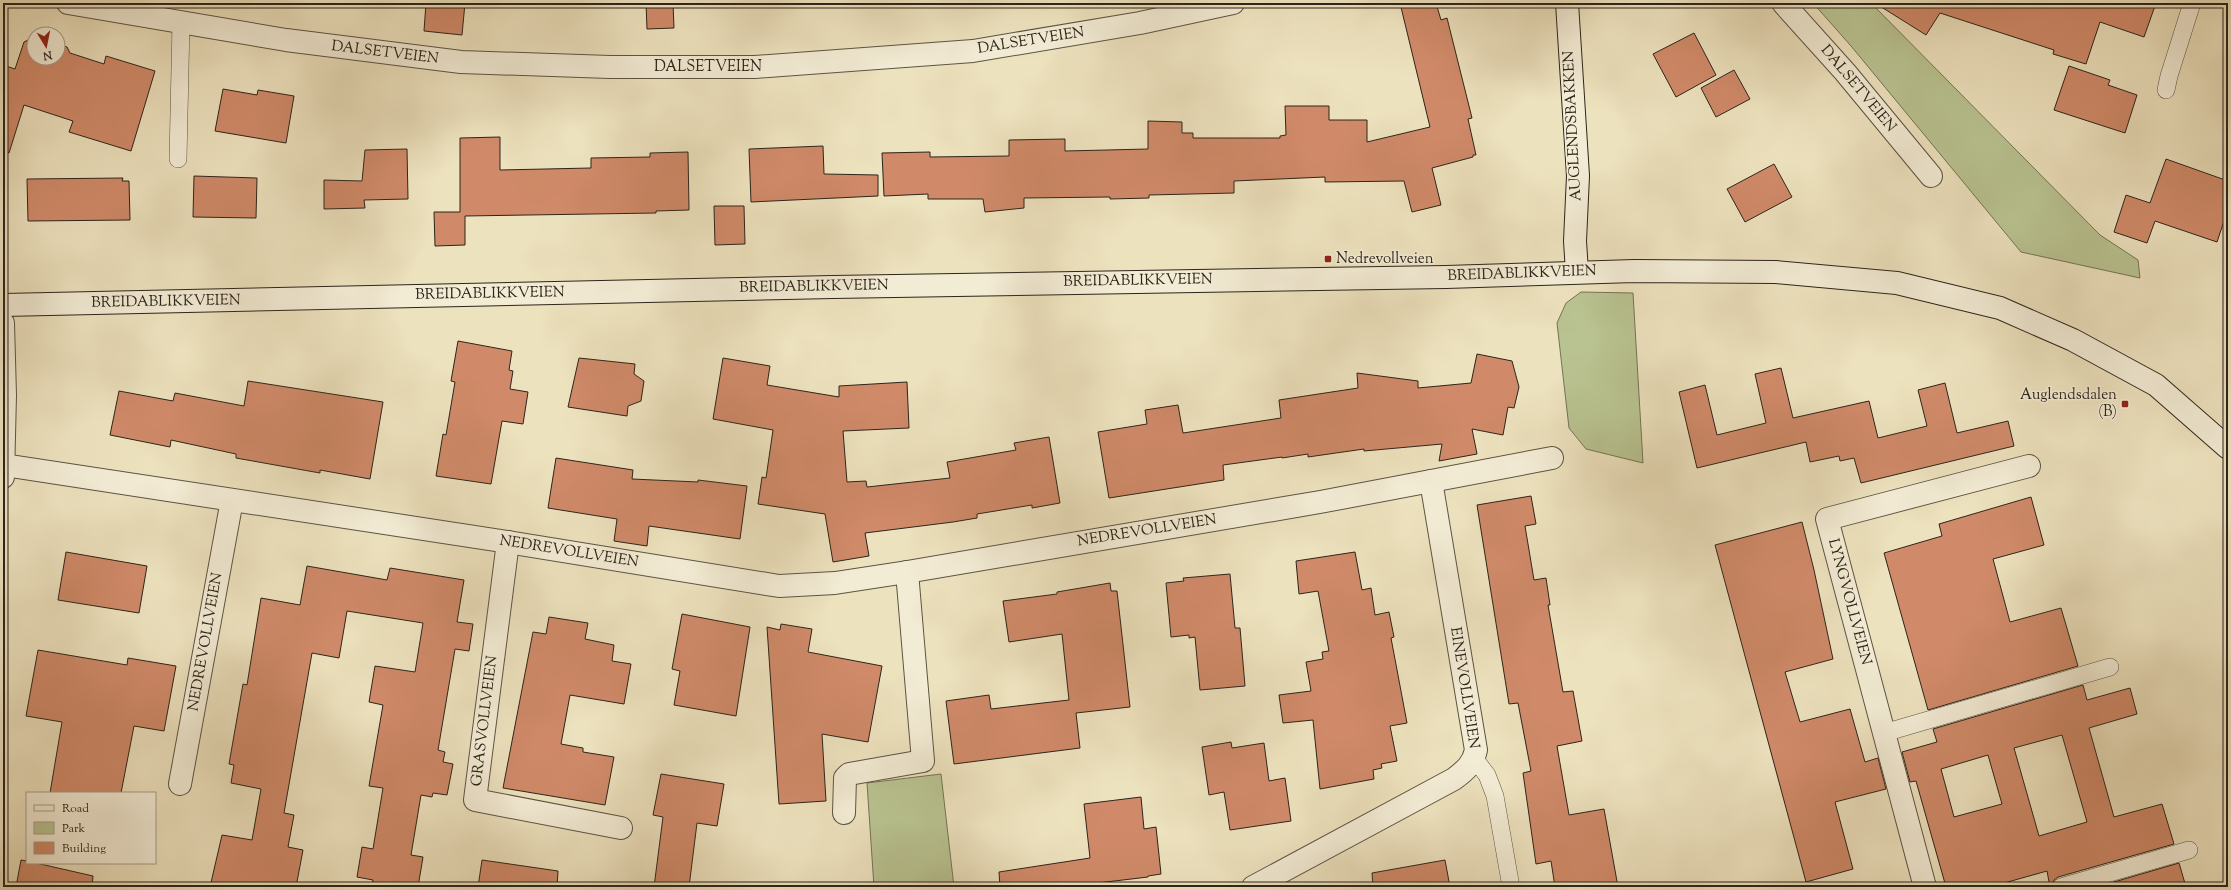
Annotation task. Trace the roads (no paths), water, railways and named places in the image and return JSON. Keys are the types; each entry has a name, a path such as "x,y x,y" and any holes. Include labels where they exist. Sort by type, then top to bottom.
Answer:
{"street":[{"name":"DALSETVEIEN","path":"68,3 155,10 181,23 330,47 461,62 610,67 756,67 973,51 1140,23 1233,3"},
{"name":"AUGLENDSBAKKEN","path":"1567,3 1578,176 1575,241 1576,272"},
{"name":"DALSETVEIEN","path":"1783,3 1845,72 1931,176"},
{"name":"BREIDABLIKKVEIEN","path":"3,305 833,287 1446,277 1576,272 1776,272 1898,283 2000,308 2073,340 2156,385 2228,448"},
{"path":"3,323 4,471"},
{"name":"NEDREVOLLVEIEN","path":"4,471 232,500 508,542 780,586 835,583 907,572 1320,502 1552,458"},
{"name":"LYNGVOLLVEIEN","path":"1926,887 1826,519 2029,466"},
{"name":"EINEVOLLVEIEN","path":"1253,887 1454,779 1468,768 1474,758 1476,750 1468,695 1431,481"},
{"name":"NEDREVOLLVEIEN","path":"180,784 232,500"},
{"name":"GRASVOLLVEIEN","path":"508,542 475,800 621,828"},
{"path":"844,812 845,778 849,774 922,761 907,572"}],"lane":[{"path":"2166,90 2192,3"},
{"path":"178,158 181,23"},
{"path":"1884,733 2110,667"},
{"path":"1474,758 1487,775 1495,796 1511,887"},
{"path":"2061,887 2189,850"}],"place":[{"name":"Nedrevollveien","path":"1328,259"},
{"name":"Auglendsdalen (B)","path":"2125,404"}]}
